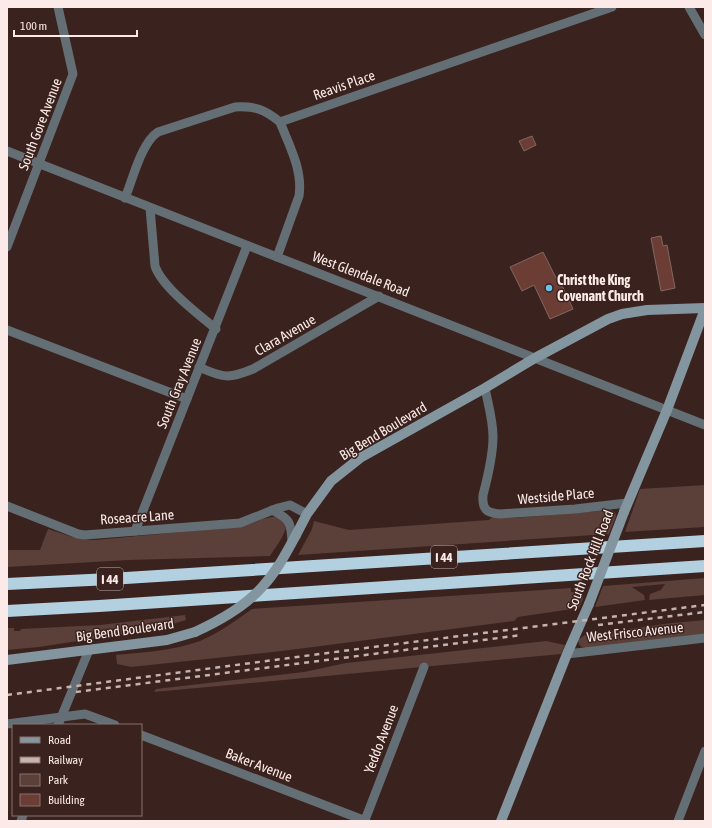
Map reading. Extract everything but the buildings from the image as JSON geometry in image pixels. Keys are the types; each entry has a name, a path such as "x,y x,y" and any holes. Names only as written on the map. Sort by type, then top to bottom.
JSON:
{"highway":[{"name":"I 44","path":"7,584 37,584 705,541"},
{"name":"I 44","path":"8,611 705,566"},
{"path":"7,578 37,584"}],"main road":[{"name":"Big Bend Boulevard","path":"7,660 167,640 195,632 218,622 244,604 263,587 281,563 307,514 332,480 360,458 485,388 535,358 608,319 622,314 647,310 705,308"},
{"name":"South Rock Hill Road","path":"501,821 589,604 626,508 667,410 705,308"}],"street":[{"name":"South Gore Avenue","path":"7,247 40,164 73,74 58,7"},
{"name":"Reavis Place","path":"280,122 612,7"},
{"path":"689,7 705,35"},
{"path":"125,198 144,146 152,135 235,107 246,106 261,110 270,114 280,122 298,170 301,186 299,196 277,257"},
{"name":"West Glendale Road","path":"7,151 705,424"},
{"path":"150,208 155,266 157,272 179,297 216,329"},
{"name":"South Gray Avenue","path":"136,531 199,368 216,329 247,246"},
{"name":"Clara Avenue","path":"199,368 218,375 237,376 254,369 379,296"},
{"path":"7,330 187,399"},
{"name":"Westside Place","path":"485,388 492,421 493,436 493,450 483,502 487,510 494,513 507,514 575,509 626,508"},
{"name":"Roseacre Lane","path":"7,506 78,534 86,535 240,523 272,510 290,505 307,514"},
{"path":"272,510 283,515 288,520 294,538"},
{"name":"West Frisco Avenue","path":"568,654 705,638"},
{"path":"60,721 89,650"},
{"name":"Yeddo Avenue","path":"365,821 424,667"},
{"path":"7,724 60,721 85,714 112,724"},
{"name":"Baker Avenue","path":"142,735 365,821"},
{"path":"678,821 705,751"}],"green space":[{"path":"705,485 705,527 625,532 640,489"},
{"path":"611,510 615,512 616,516 609,534 298,555 312,529 314,521 349,530 489,520 492,517 514,518"},
{"path":"278,516 285,523 285,531 270,556 129,560 7,567 7,550 40,550 48,529 77,538 95,540 234,527"},
{"path":"705,578 705,595 649,600 650,594 661,590 665,584 632,587 644,595 645,600 595,607 603,586"},
{"path":"571,588 571,592 583,591 583,599 579,608 518,617 514,621 282,651 131,667 117,664 116,655 169,649 200,641 220,631 252,609"},
{"path":"185,615 186,620 156,629 39,647 7,650 7,628 14,628 14,631 20,631 21,629 100,625"},
{"path":"705,620 705,634 586,648 580,646 578,640 585,635"},
{"path":"546,641 565,645 561,654 154,692 156,689 304,672 346,663"}],"railway":[{"path":"7,695 705,605"},
{"path":"598,625 705,612"},
{"path":"76,692 522,635"}],"place":[{"name":"Christ the King Covenant Church","path":"549,288"}]}
